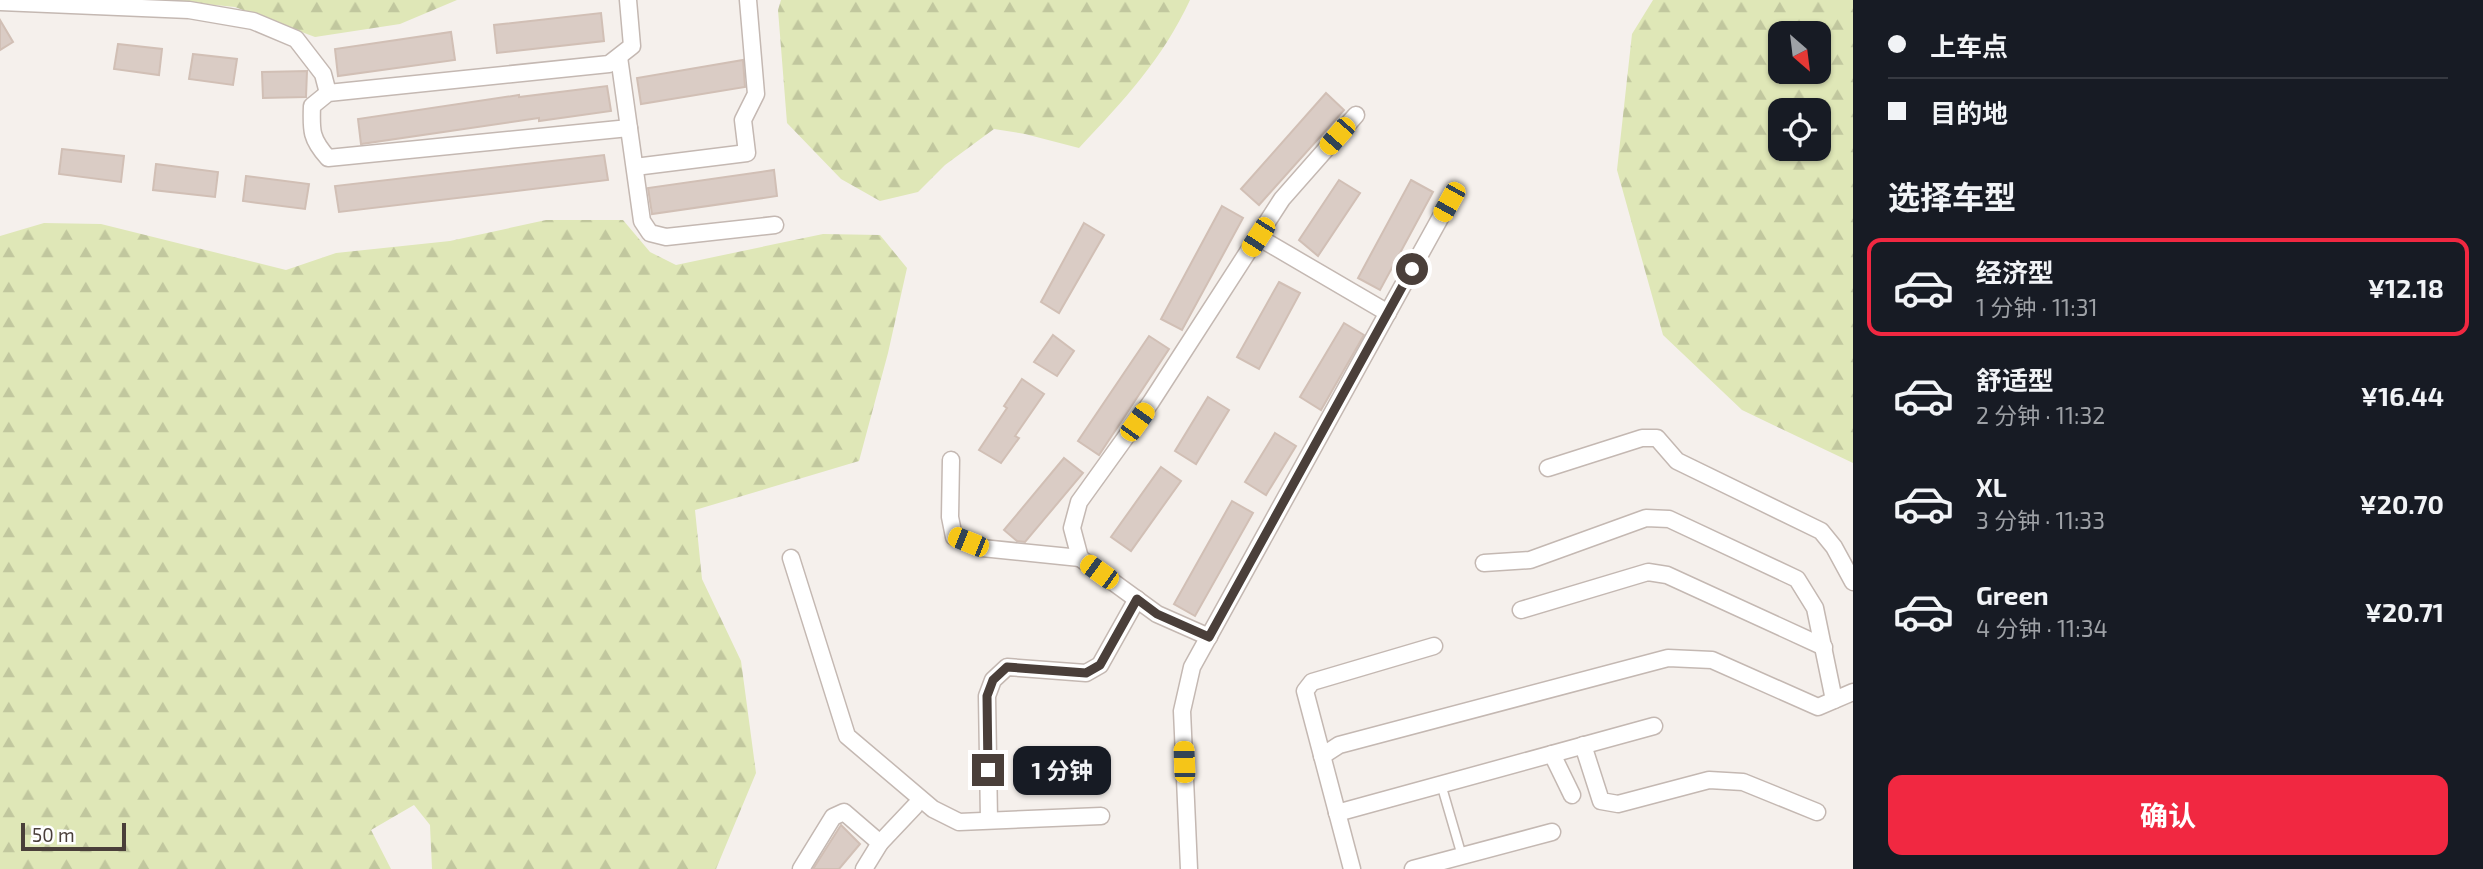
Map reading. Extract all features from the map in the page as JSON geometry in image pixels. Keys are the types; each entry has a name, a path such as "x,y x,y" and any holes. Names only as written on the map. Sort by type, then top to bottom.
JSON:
{"street":[{"path":"628,0 632,46 608,64 328,93 312,106 311,126 314,142 328,158 629,128"},
{"path":"635,167 747,153 743,120 756,94 748,0"},
{"path":"0,2 189,10 253,22 296,39 323,74 328,93"},
{"path":"619,57 642,221 650,233 666,237 775,225"},
{"path":"1080,558 1072,528 1079,502 1151,402 1282,199 1356,115"},
{"path":"1189,869 1182,711 1192,667 1449,202"},
{"path":"1258,237 1388,313"},
{"path":"1548,468 1642,438 1657,438 1676,461 1821,531 1835,547 1853,582"},
{"path":"951,460 950,517 954,537 982,548 1080,558 1157,614 1209,637"},
{"path":"1484,563 1530,560 1646,518 1669,519 1797,579 1815,608 1834,700"},
{"path":"791,558 847,736 933,809 958,822 1101,816"},
{"path":"1521,610 1648,572 1667,575 1824,647"},
{"path":"989,820 987,696 993,680 1007,667 1086,673 1100,665 1137,599"},
{"path":"1352,869 1305,691 1312,682 1434,646"},
{"path":"1322,756 1339,745 1668,658 1712,660 1818,707 1853,692"},
{"path":"1337,813 1654,726"},
{"path":"1583,745 1601,801 1618,804 1709,780 1732,781 1743,782 1817,812"},
{"path":"1552,754 1572,796"},
{"path":"867,868 880,843 915,806"},
{"path":"801,869 833,817 844,812 880,843"},
{"path":"1413,869 1552,832"}],"lane":[{"path":"1441,784 1462,856"}],"green space":[{"path":"166,0 457,0 400,24 315,37 235,7"},
{"path":"781,0 1190,0 1154,61 1127,96 1079,148 994,129 945,165 918,192 880,201 841,179 787,123 778,10"},
{"path":"1653,0 1853,0 1853,463 1742,410 1663,335 1617,170 1632,34"},
{"path":"546,220 623,220 650,252 676,265 823,234 880,235 907,268 859,461 695,510 702,579 741,661 756,773 716,869 432,869 430,825 414,805 371,830 391,869 0,869 0,236 44,223 101,224 286,270 336,253 450,241"}],"building":[{"path":"601,13 604,41 497,53 494,25"},
{"path":"0,20 13,42 0,50"},
{"path":"451,32 455,60 338,76 335,49"},
{"path":"118,44 162,49 159,75 114,69"},
{"path":"193,54 237,59 233,85 189,79"},
{"path":"743,60 745,87 641,104 637,78"},
{"path":"307,71 306,97 263,98 262,72"},
{"path":"607,86 611,111 539,121 539,118 361,144 358,119 519,95"},
{"path":"1326,93 1344,110 1259,205 1241,189"},
{"path":"62,149 124,156 121,182 59,174"},
{"path":"604,155 608,180 339,212 335,186"},
{"path":"156,164 218,172 215,197 153,190"},
{"path":"774,170 777,196 652,214 648,188"},
{"path":"246,176 309,184 305,209 243,201"},
{"path":"1339,180 1360,193 1318,256 1299,240"},
{"path":"1411,180 1433,192 1380,290 1358,278"},
{"path":"1222,206 1243,218 1182,330 1161,319"},
{"path":"1084,223 1104,235 1059,313 1041,302"},
{"path":"1279,282 1300,293 1259,369 1237,357"},
{"path":"1344,323 1364,335 1321,410 1300,397"},
{"path":"1053,335 1074,351 1057,376 1034,362"},
{"path":"1149,336 1169,349 1099,455 1078,441"},
{"path":"1022,379 1044,394 1015,436 1019,438 1001,463 979,450 1007,408 1004,406"},
{"path":"1208,397 1229,410 1196,464 1175,451"},
{"path":"1275,433 1296,446 1266,495 1245,482"},
{"path":"1064,458 1083,473 1025,542 1017,541 1004,530"},
{"path":"1161,467 1181,481 1131,551 1111,537"},
{"path":"1232,501 1253,513 1195,616 1174,604"},
{"path":"841,825 860,844 839,869 813,869"}],"route":[{"path":"988,770 987,696 993,680 1007,667 1086,673 1100,665 1137,599 1157,614 1209,637 1412,269"}]}
